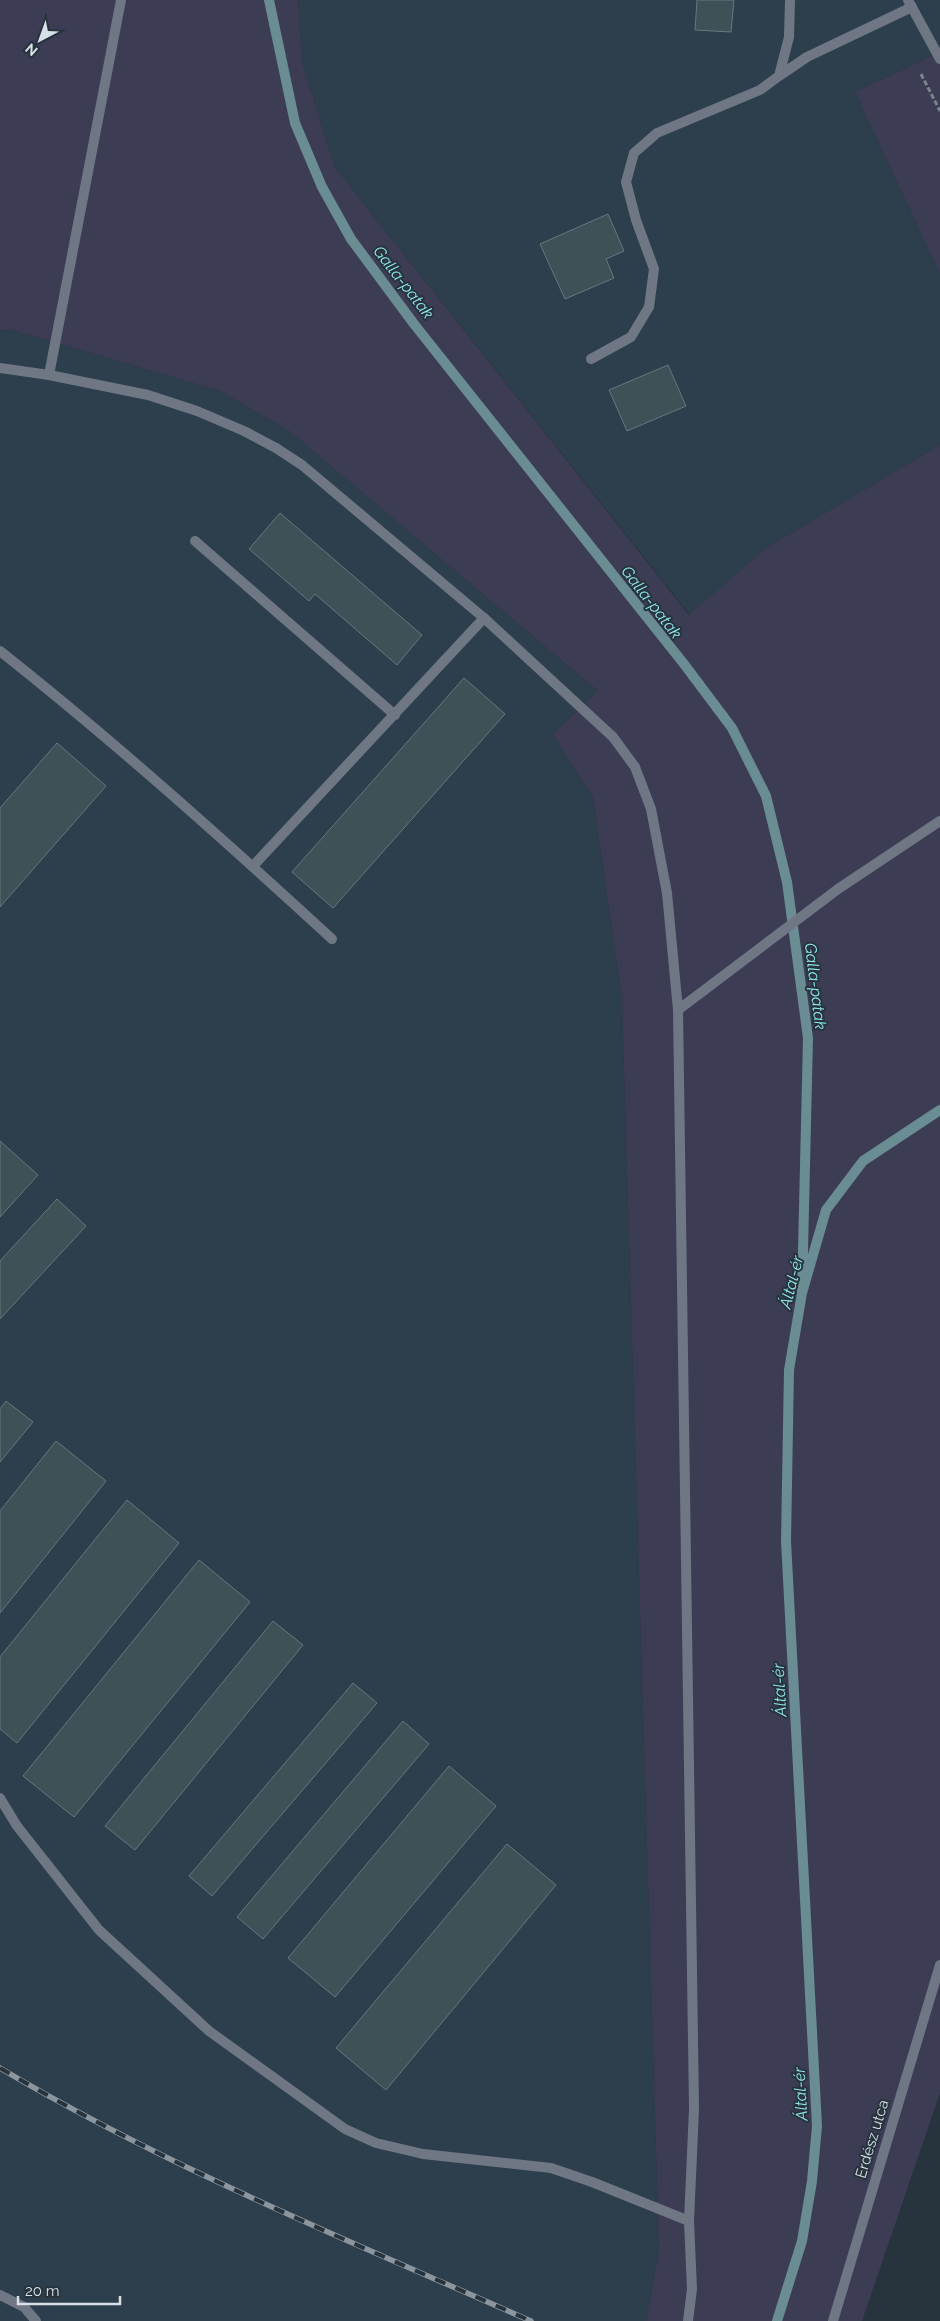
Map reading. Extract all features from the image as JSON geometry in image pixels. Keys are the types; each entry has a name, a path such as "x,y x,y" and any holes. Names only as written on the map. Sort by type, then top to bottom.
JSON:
{"street":[{"path":"49,375 121,0"},
{"path":"779,76 789,37 790,0"},
{"path":"591,359 631,337 650,307 654,269 636,220 626,182 634,153 657,133 760,90 807,56 910,3 940,59"},
{"path":"0,368 49,375 148,395 198,411 244,431 276,448 302,465 484,618 613,736 635,767 651,809 667,893 678,1010 694,2109 689,2221 692,2289 688,2321"},
{"path":"195,541 395,715"},
{"path":"253,866 484,618"},
{"path":"0,651 80,714 253,866 332,939"},
{"path":"678,1010 838,889 940,821"},
{"path":"0,1798 17,1826 99,1930 210,2032 345,2129 376,2143 423,2154 551,2168 592,2182 689,2221"},
{"name":"Erdész utca","path":"833,2321 940,1965"},
{"path":"0,2295 24,2307 36,2321"}],"shaded area":[{"path":"0,0 298,0 302,61 334,166 689,615 766,548 940,445 940,2093 862,2321 646,2321 659,2252 622,1000 593,798 553,734 598,691 288,430 220,391 16,331 0,329"},
{"path":"298,0 940,0 940,52 855,92 940,274 940,445 766,548 690,615 334,166 302,61"},
{"path":"940,52 940,274 855,92"},
{"path":"0,329 16,331 220,391 288,430 598,691 553,734 593,798 622,1000 659,2252 646,2321 0,2321"}],"building":[{"path":"697,0 734,0 731,32 695,30"},
{"path":"608,214 624,251 606,259 614,278 565,299 540,244"},
{"path":"668,365 686,406 627,431 609,390"},
{"path":"280,513 422,635 397,665 315,594 309,601 249,549"},
{"path":"464,678 505,714 333,908 292,872"},
{"path":"57,743 106,786 0,907 0,808"},
{"path":"0,1141 38,1175 0,1217"},
{"path":"57,1199 86,1226 0,1319 0,1261"},
{"path":"6,1401 33,1422 0,1462 0,1409"},
{"path":"56,1441 106,1481 0,1613 0,1511"},
{"path":"127,1500 179,1543 17,1743 0,1729 0,1657"},
{"path":"199,1560 250,1602 74,1817 23,1776"},
{"path":"273,1621 303,1645 135,1850 105,1826"},
{"path":"353,1683 377,1703 212,1896 189,1876"},
{"path":"403,1721 429,1744 263,1939 237,1917"},
{"path":"449,1766 496,1806 335,1997 288,1958"},
{"path":"507,1844 556,1885 386,2090 336,2048"}],"waterway":[{"name":"Galla-patak","path":"269,0 295,123 322,187 351,239 414,324 684,664 732,728 766,796 787,882 808,1038 802,1293"},
{"name":"Által-ér","path":"777,2321 802,2241 812,2181 817,2126 786,1541 789,1370 802,1293 826,1210 863,1161 940,1110"}],"railway":[{"path":"0,2068 129,2139 195,2171 329,2233 531,2321"}]}
